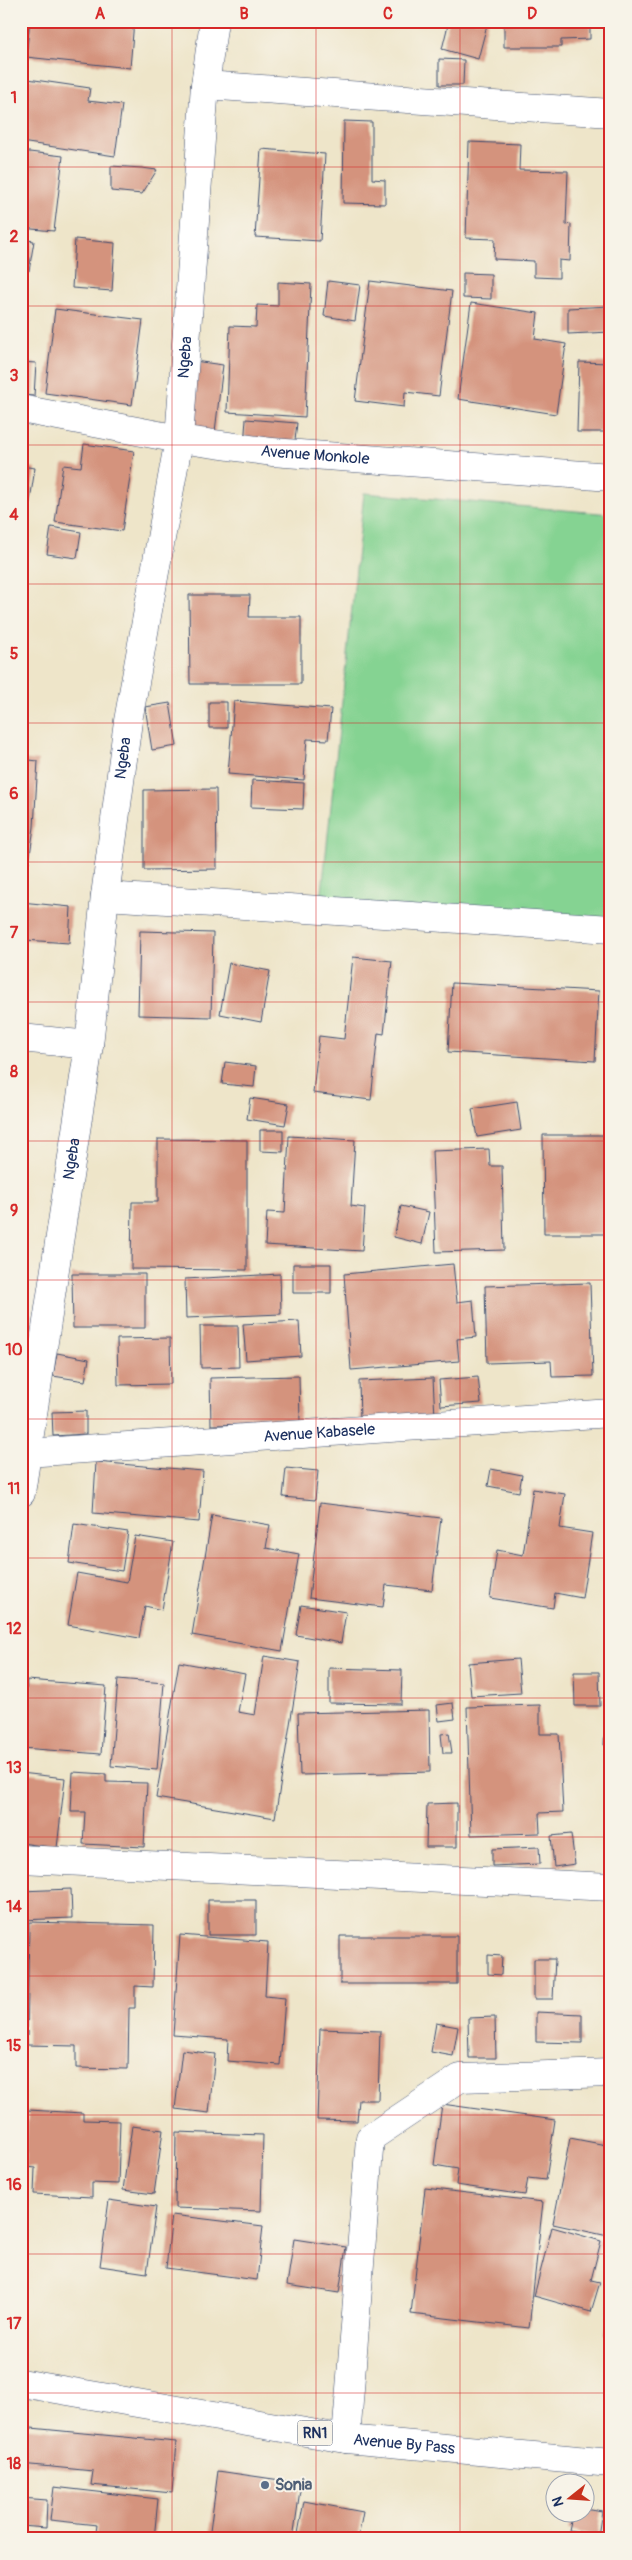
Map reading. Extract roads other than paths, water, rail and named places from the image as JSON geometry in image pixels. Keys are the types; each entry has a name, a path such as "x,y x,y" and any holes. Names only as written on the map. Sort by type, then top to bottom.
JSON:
{"main road":[{"name":"Ngeba","path":"21,1492 89,1046 105,896 128,721 179,439 205,85 214,21"},
{"path":"205,85 611,113"},
{"name":"Avenue Monkole","path":"21,409 179,439 272,452 611,477"},
{"path":"105,896 611,929"},
{"path":"21,1038 89,1046"},
{"name":"Avenue Kabasele","path":"26,1453 611,1413"},
{"path":"21,1859 611,1887"},
{"path":"346,2439 370,2138 460,2078 611,2073"},
{"name":"Avenue By Pass","path":"21,2383 346,2439 611,2463"}],"place":[{"name":"Sonia","path":"265,2485"}]}
